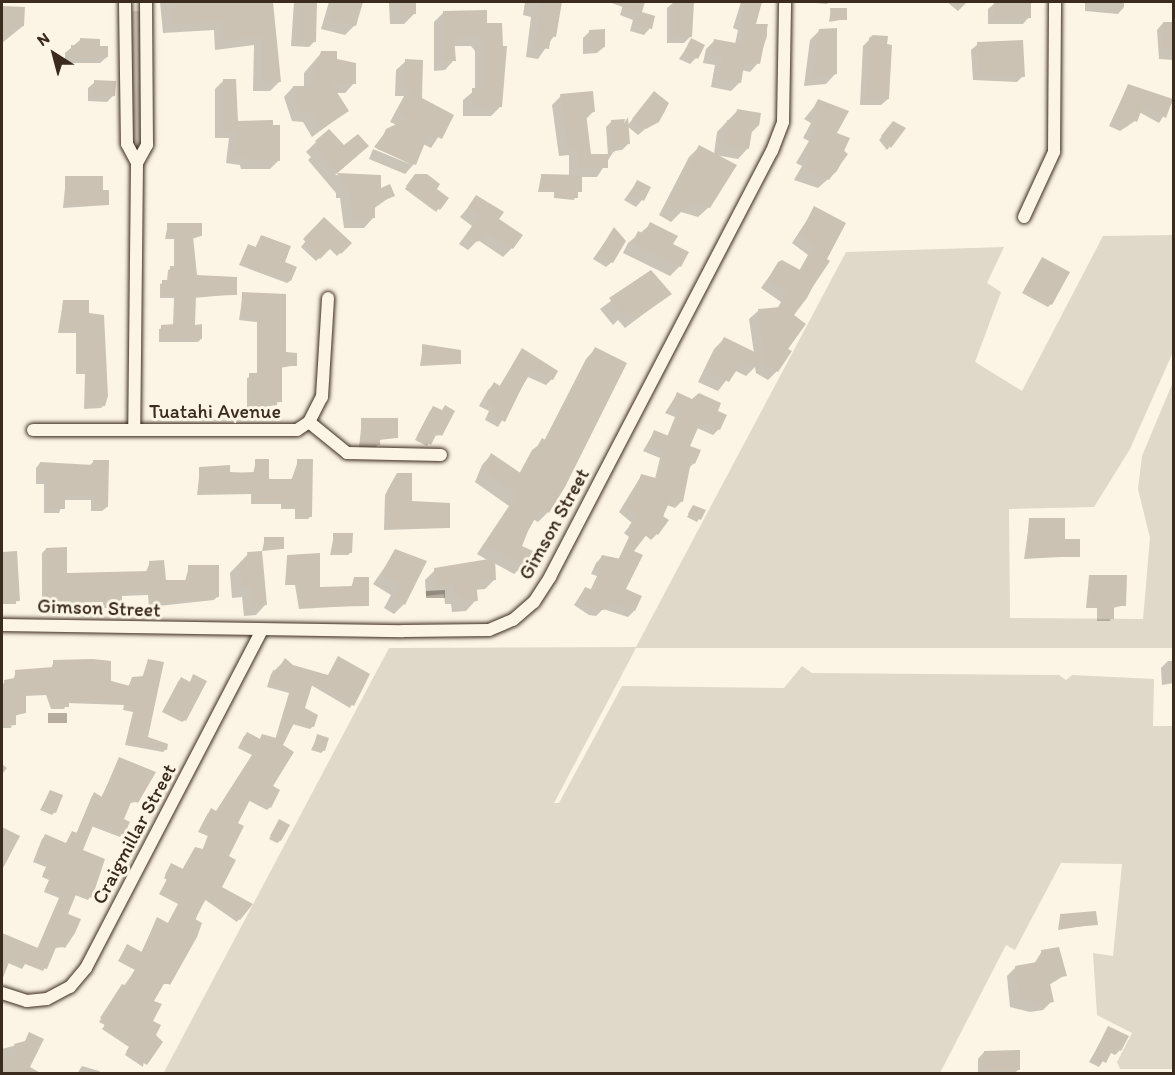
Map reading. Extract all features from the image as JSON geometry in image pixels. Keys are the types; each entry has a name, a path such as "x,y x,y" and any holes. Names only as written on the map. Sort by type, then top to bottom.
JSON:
{"street":[{"name":"Tuatahi Avenue","path":"125,2 127,144 137,163 134,430"},
{"name":"Tuatahi Avenue","path":"137,163 147,145 146,2"},
{"name":"Gimson Street","path":"2,625 261,632 489,630 513,620 534,602 772,151 783,122 785,2"},
{"path":"1024,217 1054,152 1055,2"},
{"name":"Tuatahi Avenue","path":"33,430 297,430 309,422 322,397 328,298"},
{"path":"309,422 346,453 441,454"},
{"name":"Craigmillar Street","path":"2,993 27,1001 48,999 70,987 86,968 261,632"}],"shaded area":[{"path":"132,11 143,11 142,147 138,152 132,147"},
{"path":"1173,235 1173,352 1130,449 1094,507 1009,509 1010,618 1143,619 1150,538 1138,489 1142,456 1173,382 1173,648 636,648 554,803 559,803 622,686 784,688 802,666 812,673 1059,675 1066,680 1072,675 1154,679 1153,726 1173,726 1173,1069 1120,1069 1117,1062 1132,1033 1097,1015 1093,953 1113,956 1122,864 1061,863 1015,950 1006,945 940,1073 163,1074 389,648 636,647 846,252 1004,247 987,283 1001,292 975,362 1022,391 1103,236"},
{"path":"445,590 445,598 426,598 426,591"},
{"path":"48,713 67,713 67,723 48,723"}],"building":[{"path":"209,2 273,2 281,82 262,82 263,36 223,41 222,21 171,24 172,6"},
{"path":"297,2 317,2 316,42 297,41"},
{"path":"335,2 363,2 356,26 330,19"},
{"path":"399,2 416,2 416,14 400,15"},
{"path":"541,2 562,2 556,37 551,36 549,49 535,47"},
{"path":"609,2 645,2 642,12 655,16 652,29 636,25 639,13"},
{"path":"673,2 694,2 692,37 673,37"},
{"path":"746,2 762,2 756,24 768,24 760,64 749,62 744,66 741,83 719,79 723,57 711,54 714,39 741,44 746,21 741,20"},
{"path":"994,2 1031,2 1031,18 994,19"},
{"path":"2,6 25,7 24,26 12,26 12,35 2,35"},
{"path":"830,8 847,8 847,20 831,20"},
{"path":"487,10 487,23 502,23 503,46 507,46 502,107 472,106 472,88 484,88 484,40 481,37 454,37 456,61 443,61 443,11"},
{"path":"1163,22 1173,22 1173,48 1162,48"},
{"path":"837,28 837,74 813,77 819,29"},
{"path":"605,29 605,47 589,48 589,30"},
{"path":"873,35 888,36 887,44 892,45 889,99 866,99 869,38"},
{"path":"80,38 100,39 100,46 108,46 108,57 71,57 71,45 80,46"},
{"path":"691,38 705,45 698,59 684,52"},
{"path":"1023,40 1025,77 979,74 977,42"},
{"path":"321,51 337,51 337,59 356,63 356,84 331,83 349,111 322,129 312,113 299,109 293,86 313,86 313,62 318,63"},
{"path":"405,59 423,60 422,98 454,115 442,139 429,133 416,165 377,149 386,129 409,118 399,112 412,87 404,87"},
{"path":"223,79 236,79 238,121 273,120 273,125 280,125 280,161 249,161 249,156 234,155 237,130 223,130"},
{"path":"94,80 116,81 115,96 94,96"},
{"path":"1128,84 1173,99 1166,118 1143,106 1137,122 1130,119 1127,127 1113,121"},
{"path":"593,91 595,112 586,113 591,154 608,154 608,168 578,168 578,147 568,148 560,94"},
{"path":"654,91 669,103 659,122 646,129 632,119"},
{"path":"818,99 849,111 837,133 850,138 844,151 848,154 829,180 803,170 810,156 805,153 818,131 812,128 820,113 813,109"},
{"path":"737,109 761,113 759,126 753,125 749,149 723,145 727,120 735,121"},
{"path":"628,117 630,144 618,145 614,153 611,120 625,119 624,123"},
{"path":"893,121 906,128 891,148 881,136"},
{"path":"329,129 344,145 358,134 369,146 337,173 381,175 381,188 390,184 395,196 375,204 375,218 353,219 349,189 345,189 345,183 317,149 320,147 315,141"},
{"path":"699,145 737,165 710,208 691,202 682,212 668,205"},
{"path":"415,174 427,174 440,184 437,189 449,198 440,210 406,186"},
{"path":"541,174 582,175 582,192 578,192 578,198 566,198 556,196 556,190 541,190"},
{"path":"65,176 103,176 103,190 109,190 109,205 65,205"},
{"path":"637,180 651,187 644,201 630,194"},
{"path":"476,195 504,212 499,219 523,235 513,249 486,231 478,242 467,234 480,216 468,207"},
{"path":"814,206 846,223 827,259 830,261 794,315 806,324 788,349 792,351 778,372 765,364 758,309 780,307 789,293 768,279 778,262 782,260 802,271 816,246 800,234"},
{"path":"324,217 352,243 341,254 333,246 320,259 303,239"},
{"path":"650,222 678,236 673,244 689,252 681,267 632,243 638,231 644,234"},
{"path":"167,223 202,223 202,236 193,236 197,275 237,277 237,295 196,296 195,325 202,324 202,339 161,340 161,325 175,324 176,296 162,296 162,280 170,280 170,266 176,266 176,236 167,237"},
{"path":"614,227 626,241 613,263 598,253"},
{"path":"261,235 291,246 285,262 297,267 291,281 241,262 248,244 256,247"},
{"path":"1042,257 1070,272 1052,305 1024,290"},
{"path":"651,270 672,294 636,319 629,311 623,316 609,298"},
{"path":"242,292 286,294 286,352 297,353 297,366 282,366 282,402 264,403 264,408 249,408 249,373 259,373 259,320 241,317"},
{"path":"63,300 89,300 89,313 104,315 108,396 105,406 87,406 87,372 78,372 78,330 60,331"},
{"path":"724,337 763,356 758,367 743,360 729,382 707,371"},
{"path":"422,344 461,350 461,364 422,364"},
{"path":"595,347 627,363 565,487 549,513 541,508 528,531 522,546 533,551 525,566 485,544 517,495 483,469 491,453 522,474 542,438 547,441"},
{"path":"522,348 558,371 553,380 533,371 528,375 505,422 490,414 494,405 484,400 494,382 500,386"},
{"path":"677,392 692,399 699,393 721,403 718,411 727,415 720,430 701,421 690,446 701,450 695,464 691,462 683,502 671,499 663,516 669,520 658,535 651,529 634,551 643,555 626,589 642,596 635,611 608,603 604,610 596,610 579,599 585,587 593,590 602,570 596,567 602,555 621,559 634,531 629,526 637,516 624,506 637,489 641,474 656,478 660,474 666,452 648,445 654,430 669,436 680,411 671,407"},
{"path":"445,405 455,411 442,436 437,433 431,445 417,436 433,406 442,410"},
{"path":"361,418 398,418 398,438 380,438 380,445 361,445"},
{"path":"255,459 269,459 269,479 291,479 297,476 297,459 313,459 312,517 297,516 297,507 284,507 284,502 253,502 253,492 199,493 199,467 230,465 230,473 255,472"},
{"path":"93,460 109,460 108,507 94,508 95,496 65,496 65,509 48,509 48,480 39,480 40,462 93,465"},
{"path":"397,473 412,473 412,501 450,503 450,528 387,528 387,491"},
{"path":"693,505 706,510 701,520 688,514"},
{"path":"1029,518 1065,518 1065,539 1080,539 1080,557 1026,557"},
{"path":"333,533 353,533 352,553 333,553"},
{"path":"264,537 284,537 284,549 264,549"},
{"path":"67,547 67,573 150,571 149,561 164,560 166,580 188,580 188,565 219,565 219,597 152,604 151,592 145,591 122,593 122,605 106,605 106,599 45,601 46,548"},
{"path":"395,549 427,561 405,605 393,598 400,584 381,574"},
{"path":"17,551 20,601 2,602 2,552"},
{"path":"262,551 267,605 254,606 252,588 242,589 240,562 248,561 247,552"},
{"path":"320,553 320,587 353,586 354,577 369,577 369,606 301,607 298,583 287,583 287,555"},
{"path":"495,558 496,580 476,581 478,601 462,602 461,594 454,595 454,585 436,586 434,568"},
{"path":"1089,575 1127,575 1126,606 1114,606 1114,619 1099,619 1100,606 1089,606"},
{"path":"338,656 370,674 354,706 313,682 305,708 318,715 314,727 295,721 283,745 294,752 273,786 280,790 271,808 251,798 238,823 244,826 229,856 236,860 222,887 253,904 240,920 207,897 195,919 202,923 197,937 170,985 165,982 154,1001 162,1004 153,1021 161,1025 156,1035 163,1042 147,1065 126,1052 131,1044 104,1026 106,1021 100,1018 122,984 127,986 136,967 120,958 127,944 142,952 157,917 168,923 180,901 161,891 168,877 165,875 171,863 183,869 195,847 203,849 209,833 200,829 211,808 216,811 254,752 240,745 247,732 260,739 262,734 276,738 291,690 269,685 273,670 277,671 285,658 293,665 328,675"},
{"path":"148,659 164,662 148,737 168,744 167,750 127,743 135,709 125,707 126,703 69,701 69,707 53,707 48,693 26,694 26,713 16,714 16,725 4,726 4,680 15,678 15,670 53,667 53,660 111,661 111,681 130,686 132,677 144,676"},
{"path":"193,674 207,681 186,721 164,709 181,677 190,682"},
{"path":"317,734 329,738 325,751 313,748"},
{"path":"119,757 156,772 138,803 132,800 124,819 130,822 124,835 94,823 83,850 105,859 92,898 77,892 68,914 81,919 75,933 65,948 57,945 47,969 10,960 2,980 2,933 38,948 61,895 45,889 51,877 43,874 48,864 35,859 45,834 66,843 72,831 77,833 94,792 102,797"},
{"path":"50,790 63,795 56,813 42,807"},
{"path":"279,819 290,825 281,841 270,836"},
{"path":"2,827 20,836 2,870"},
{"path":"1096,911 1098,925 1061,928 1060,914"},
{"path":"1059,947 1067,976 1049,979 1054,1002 1040,1004 1019,998 1015,966 1043,961 1041,950"},
{"path":"1108,1026 1129,1036 1121,1051 1114,1047 1106,1063 1093,1056"},
{"path":"29,1032 44,1039 30,1067 42,1074 2,1074 6,1053 18,1060 14,1044 25,1041"},
{"path":"1020,1050 1020,1070 983,1070 984,1051"}]}
